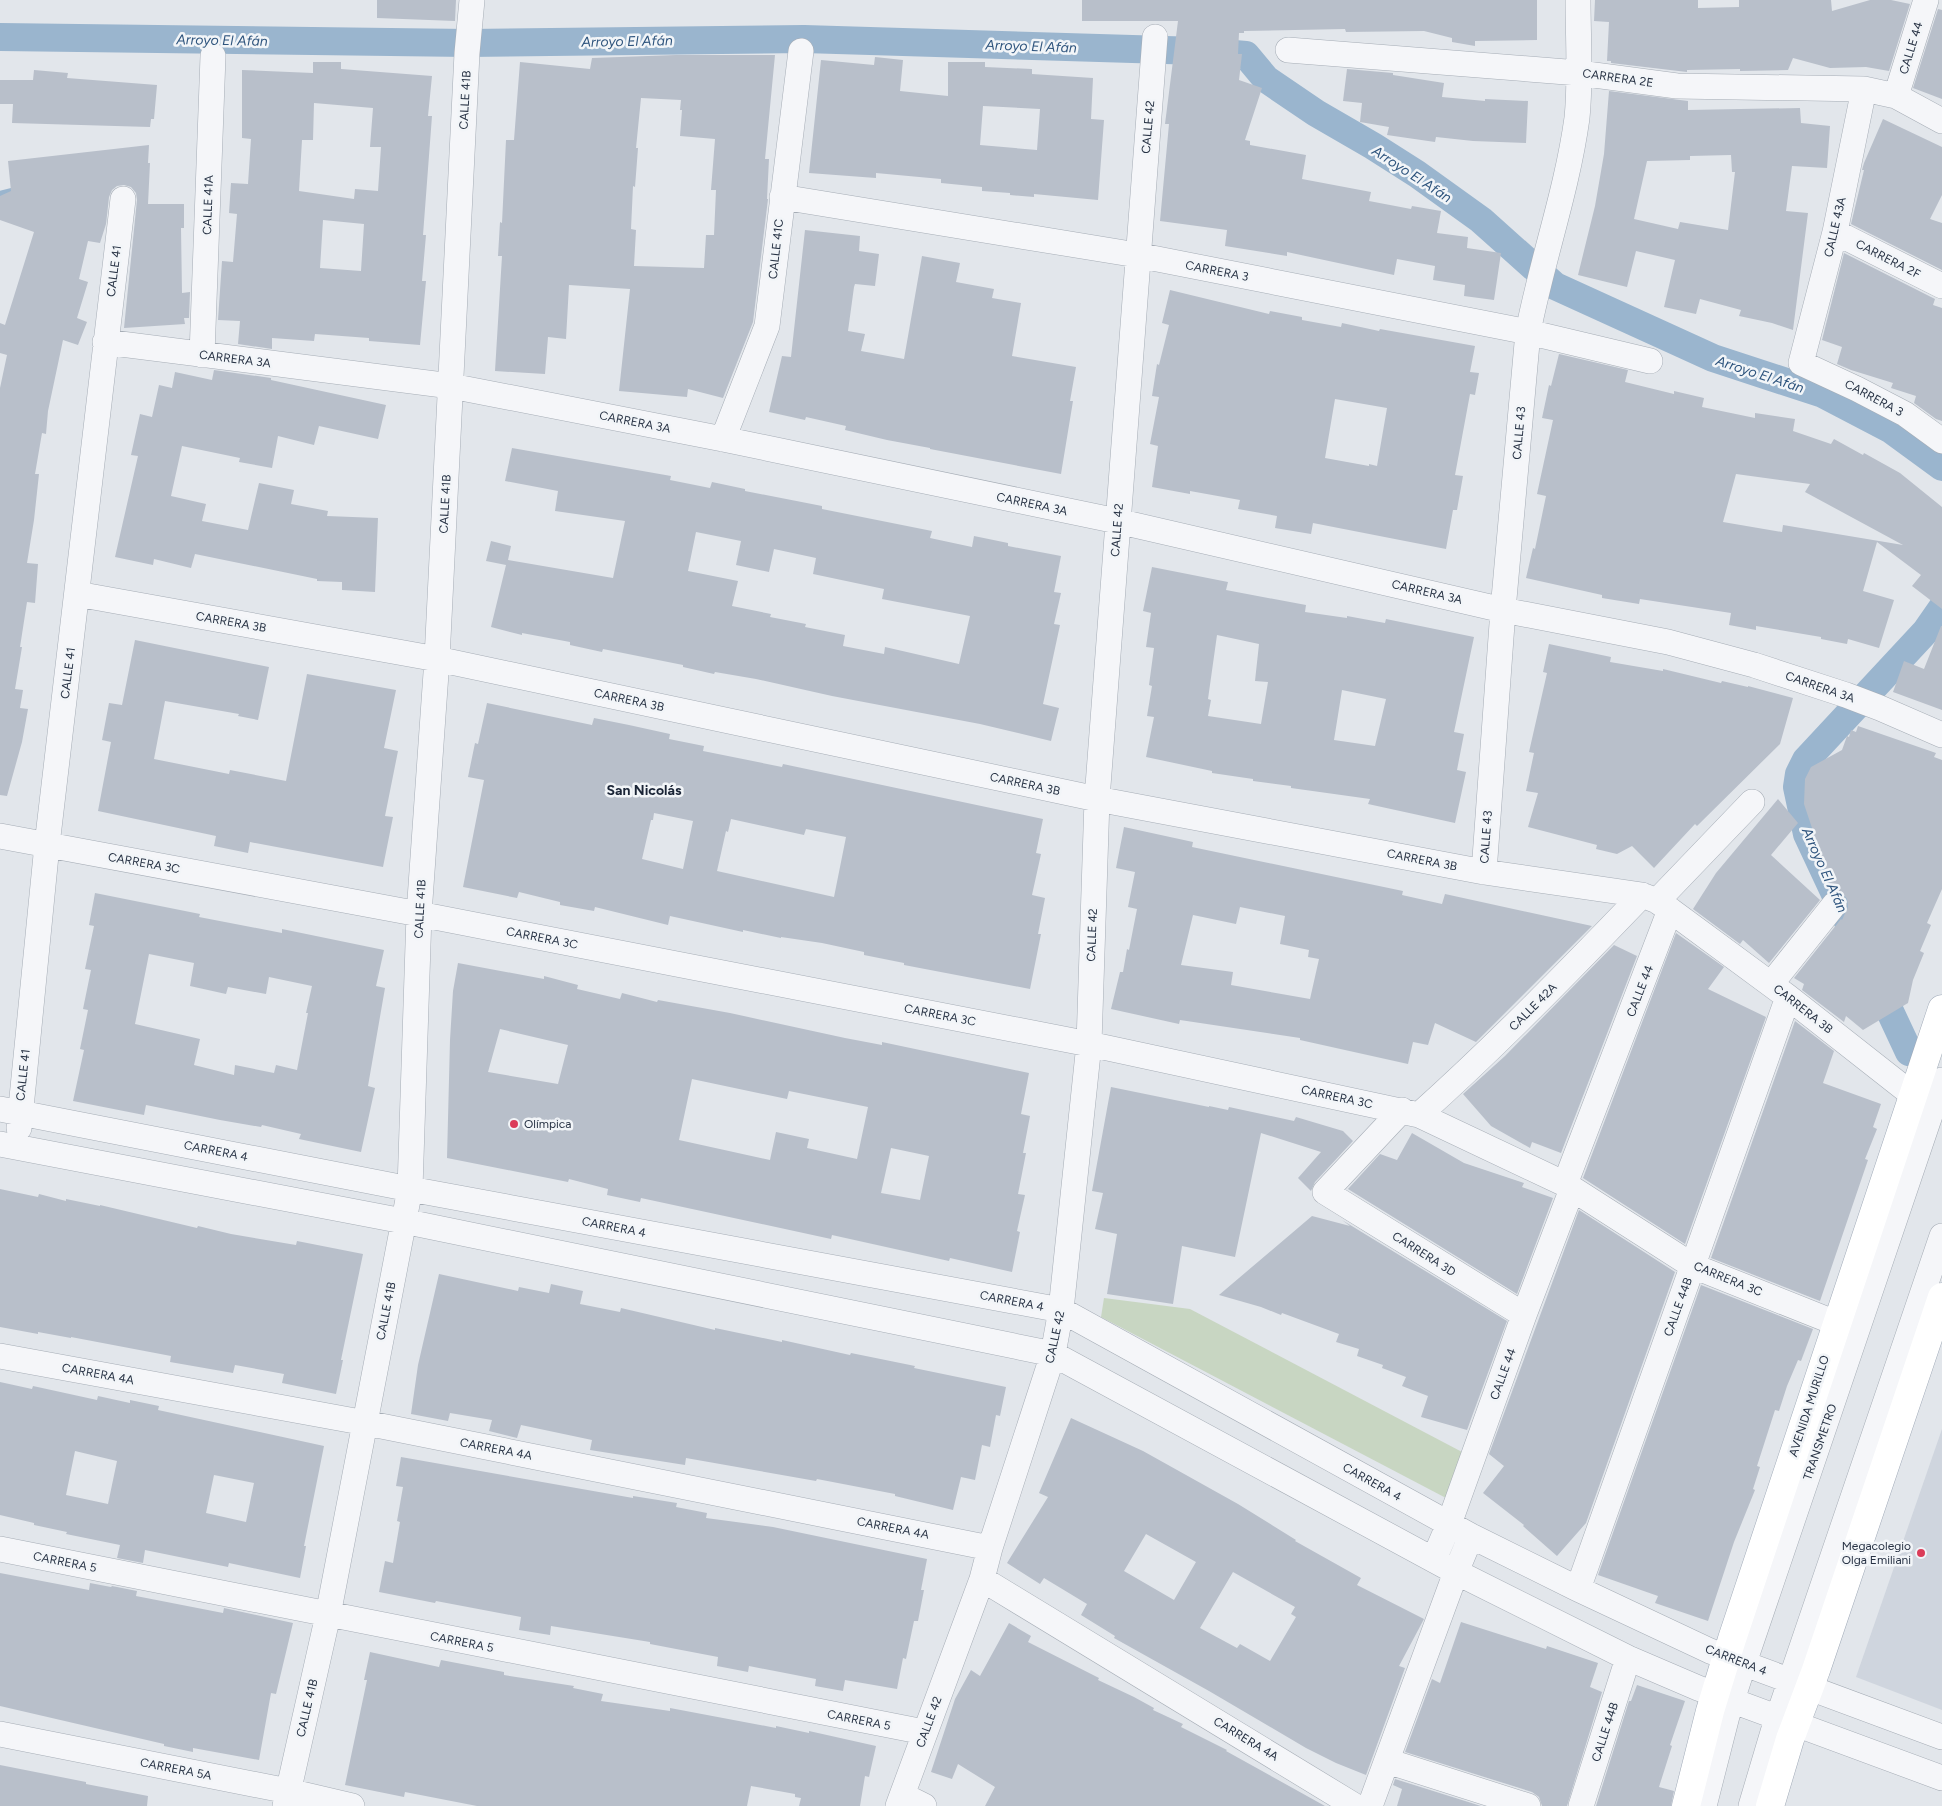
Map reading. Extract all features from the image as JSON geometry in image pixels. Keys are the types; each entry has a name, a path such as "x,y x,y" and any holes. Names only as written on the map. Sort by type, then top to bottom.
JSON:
{"main road":[{"name":"AVENIDA MURILLO","path":"1686,1806 1724,1698 1836,1322 1942,1009"},
{"path":"1770,1806 1787,1721 1942,1297"}],"street":[{"name":"CALLE 41B","path":"287,1799 328,1615 410,1189 419,914 437,659 467,53 472,0"},
{"name":"CALLE 43","path":"1484,872 1503,610 1528,332 1534,300 1567,175 1577,116 1578,0"},
{"name":"CALLE 44","path":"1896,96 1926,0"},
{"name":"CALLE 42","path":"908,1802 924,1732 982,1579 990,1548 1054,1354 1061,1310 1089,1044 1097,799 1155,37"},
{"name":"CARRERA 2E","path":"1288,50 1578,73 1677,86 1864,89 1896,96 1942,121"},
{"name":"CALLE 41C","path":"723,439 767,326 801,51"},
{"name":"CALLE 41A","path":"202,355 213,56"},
{"name":"CALLE 43A","path":"1801,363 1835,232 1864,89"},
{"name":"CARRERA 3","path":"782,197 1138,255 1528,332 1650,361"},
{"name":"CALLE 41","path":"9,1145 10,1111 47,845 123,199"},
{"name":"CARRERA 2F","path":"1835,232 1942,286"},
{"name":"CARRERA 3A","path":"105,342 451,386 723,439 1118,522 1503,610 1668,642 1754,665 1846,695 1942,735"},
{"name":"CARRERA 3","path":"1801,363 1905,414 1942,441"},
{"name":"CARRERA 3B","path":"78,594 437,659 1097,799 1484,872 1657,902 1779,991 1914,1096"},
{"name":"CALLE 44","path":"1434,1559 1449,1524 1568,1186 1657,902 1752,802"},
{"name":"CARRERA 3C","path":"0,836 419,914 1089,1044 1411,1113 1568,1186 1693,1266 1836,1322"},
{"name":"CALLE 42A","path":"1325,1192 1411,1113 1478,1062 1540,1001 1657,902"},
{"name":"CALLE 44B","path":"1578,1589 1693,1266 1779,991 1834,905"},
{"name":"TRANSMETRO","path":"1735,1660 1942,1080"},
{"name":"CARRERA 4","path":"10,1111 410,1189 1061,1310 1471,1536 1578,1589 1710,1651 1942,1738"},
{"path":"9,1145 403,1221 1054,1354 1456,1572 1628,1658 1724,1698 1942,1778"},
{"name":"CARRERA 3D","path":"1325,1192 1524,1315"},
{"path":"1801,1684 1942,1236"},
{"name":"CARRERA 4A","path":"0,1356 366,1423 990,1548"},
{"path":"1370,1806 1471,1536"},
{"name":"CARRERA 5","path":"0,1549 924,1732"},
{"name":"CARRERA 4A","path":"982,1579 1355,1806"},
{"name":"CALLE 44B","path":"1582,1806 1628,1658"},
{"path":"1704,1806 1724,1698"},
{"path":"1751,1806 1787,1721"},
{"name":"CARRERA 5A","path":"0,1734 287,1799 352,1806"},
{"path":"1387,1761 1528,1806"}],"shaded area":[{"name":"Megacolegio Olga Emiliani","path":"1942,1429 1942,1710 1856,1677"}],"green space":[{"path":"1104,1298 1190,1309 1464,1453 1446,1498 1101,1317"}],"building":[{"path":"377,0 456,0 455,21 377,18"},
{"path":"1082,0 1537,0 1537,40 1475,41 1475,46 1452,42 1452,38 1424,31 1346,32 1345,29 1244,31 1244,33 1239,33 1238,54 1242,54 1239,80 1262,88 1245,140 1250,141 1250,145 1306,155 1302,179 1371,192 1369,201 1411,209 1412,206 1441,211 1437,233 1468,237 1467,248 1501,253 1494,300 1464,296 1465,285 1433,280 1435,266 1397,259 1394,275 1287,252 1287,256 1225,246 1227,230 1160,221 1169,124 1165,124 1178,21 1082,21"},
{"path":"1595,0 1698,0 1698,8 1739,7 1739,0 1831,0 1832,11 1870,0 1891,0 1910,4 1889,71 1866,67 1830,68 1793,58 1788,70 1687,70 1687,72 1607,61 1609,22 1594,21"},
{"path":"1938,9 1942,10 1942,99 1913,88"},
{"path":"676,55 775,55 765,159 769,159 768,199 753,322 723,398 688,389 687,397 619,391 630,289 569,285 566,339 548,337 545,374 495,371 502,256 498,256 500,222 502,223 506,140 514,140 520,62 590,69 592,58","holes":["641,98 681,100 680,136 715,139 711,190 716,190 714,235 706,235 704,268 634,266 636,230 631,229"]},
{"path":"875,57 903,60 900,91 948,96 948,62 985,62 985,67 1032,69 1032,74 1093,78 1091,119 1104,120 1098,200 1034,194 1034,197 1010,195 1010,193 982,191 982,187 941,183 941,179 876,173 876,178 809,173 821,60 874,65","holes":["983,106 1040,109 1037,150 980,145"]},
{"path":"313,62 341,62 341,69 432,76 428,116 432,116 423,235 426,235 422,281 426,281 420,345 369,341 369,338 315,334 314,341 272,338 272,349 238,344 240,321 218,320 222,261 233,262 237,214 229,213 231,183 248,184 251,139 242,138 242,70 313,73","holes":["314,103 373,108 370,147 381,147 378,191 355,189 354,199 299,191 302,140 313,140","323,220 364,224 361,271 320,268"]},
{"path":"1347,69 1393,73 1393,75 1444,83 1442,97 1485,101 1485,99 1528,101 1526,143 1473,141 1436,137 1435,142 1387,135 1389,127 1360,122 1362,103 1343,101"},
{"path":"34,70 68,73 67,78 157,85 154,119 151,119 150,127 12,123 13,104 0,104 0,80 33,80"},
{"path":"1609,91 1688,101 1688,110 1800,108 1801,123 1830,126 1827,168 1792,166 1786,211 1808,213 1793,330 1772,323 1739,316 1741,310 1700,299 1696,314 1664,307 1675,260 1636,251 1627,287 1578,275 1595,206 1604,154","holes":["1731,155 1732,172 1735,172 1728,230 1680,222 1678,229 1634,219 1647,161 1690,160 1690,156"]},
{"path":"1883,119 1942,147 1942,195 1930,219 1942,223 1942,270 1851,224 1864,163"},
{"path":"149,145 148,204 184,204 184,228 181,228 182,293 190,292 189,318 184,318 185,324 124,328 137,200 136,193 131,187 117,186 112,190 109,197 106,224 100,243 88,241 79,279 88,282 77,318 87,322 78,345 63,340 48,411 46,434 42,433 35,474 39,474 27,563 38,564 35,603 27,602 15,689 23,690 20,708 28,709 22,742 7,796 0,795 0,388 7,355 0,353 0,323 5,325 34,232 0,220 0,196 11,191 8,161"},
{"path":"805,230 860,236 859,251 879,254 875,286 855,284 854,287 848,331 865,334 861,351 904,359 922,256 960,263 956,282 994,289 992,298 1021,303 1012,356 1076,367 1070,401 1073,401 1061,474 887,440 845,430 846,426 806,417 805,420 769,412 782,356 791,357"},
{"path":"1844,253 1935,299 1933,305 1942,308 1942,421 1936,419 1914,403 1916,396 1891,388 1893,383 1837,364 1842,347 1822,340"},
{"path":"1170,290 1269,314 1270,311 1302,317 1302,320 1341,327 1342,323 1379,331 1380,329 1475,346 1470,372 1479,373 1475,395 1470,394 1455,475 1463,476 1457,510 1453,510 1446,549 1313,523 1311,534 1275,528 1277,516 1238,509 1240,500 1190,491 1190,494 1152,487 1158,446 1150,444 1159,397 1152,396 1157,364 1159,365 1169,325 1162,323","holes":["1335,399 1387,408 1377,466 1325,458"]},
{"path":"1559,354 1628,370 1625,382 1674,394 1674,391 1704,398 1702,407 1755,418 1755,413 1795,419 1793,431 1831,444 1834,439 1900,473 1942,507 1942,609 1912,586 1921,575 1877,542 1863,591 1894,600 1879,648 1848,639 1847,644 1821,639 1821,637 1756,626 1756,630 1729,625 1731,613 1640,599 1639,604 1602,598 1602,595 1526,578 1533,548 1535,549 1546,496 1537,494 1553,420 1542,418 1549,385 1551,386","holes":["1736,474 1810,484 1805,492 1903,545 1783,525 1782,532 1723,522"]},
{"path":"214,370 271,378 271,380 386,405 378,439 319,426 314,445 278,436 272,468 239,462 240,458 182,446 171,496 206,504 202,521 248,530 259,483 294,490 291,504 328,511 327,516 378,518 375,592 342,590 342,582 317,581 317,579 195,554 191,568 154,559 153,565 115,557 138,456 131,455 140,414 152,417 159,385 172,388 175,372 212,380"},
{"path":"512,448 671,476 670,480 710,488 712,482 745,489 745,491 822,506 822,509 932,531 930,538 972,547 974,536 1008,543 1008,546 1061,556 1054,592 1061,593 1054,624 1060,625 1043,704 1059,708 1051,741 980,724 832,696 756,679 715,672 714,674 683,667 683,665 603,649 602,652 570,645 570,642 522,633 522,635 491,627 506,565 486,561 491,541 511,546 508,560 613,578 625,521 555,511 558,491 505,481","holes":["696,532 741,541 736,565 769,572 774,549 816,558 813,574 884,589 882,599 970,616 959,664 885,647 884,654 843,646 845,635 805,627 806,624 770,617 771,614 732,606 738,581 688,571"]},
{"path":"1152,567 1228,582 1226,590 1306,605 1305,612 1347,618 1347,616 1385,623 1386,619 1474,637 1454,732 1464,734 1457,770 1466,772 1455,823 1368,804 1370,799 1253,781 1253,779 1212,773 1212,771 1146,757 1154,717 1147,716 1152,686 1149,685 1154,648 1146,647 1151,613 1143,611","holes":["1217,635 1259,644 1255,681 1268,682 1261,724 1208,716 1211,700 1208,699","1342,690 1386,699 1375,746 1334,740"]},
{"path":"1941,626 1942,710 1893,692 1904,661 1924,669"},
{"path":"135,640 269,667 258,720 238,716 239,714 165,701 154,759 229,774 230,770 286,781 307,674 396,690 384,748 398,751 385,816 393,817 383,867 250,842 248,853 214,846 216,836 98,811 111,742 102,740 109,703 122,705"},
{"path":"1549,644 1611,657 1610,662 1663,671 1663,669 1721,683 1722,681 1748,686 1793,698 1780,744 1697,826 1695,824 1654,868 1632,846 1617,854 1596,849 1597,845 1528,827 1538,793 1526,791 1534,753 1529,752 1547,673 1543,672"},
{"path":"487,703 592,725 594,718 629,725 670,734 669,739 704,746 703,751 782,767 783,764 1043,819 1036,853 1041,854 1032,895 1045,898 1038,934 1041,934 1030,989 904,965 904,963 864,955 864,952 822,943 781,938 743,930 743,932 670,916 668,925 595,907 594,911 560,905 560,902 519,892 517,898 463,887 484,780 468,777 475,743 478,744","holes":["654,813 693,821 683,869 642,859","731,819 804,835 806,829 846,837 834,897 717,871 726,831 728,832"]},
{"path":"1858,726 1936,753 1934,757 1942,760 1942,889 1927,923 1931,925 1920,951 1924,953 1913,980 1908,1003 1863,1030 1846,1016 1844,1022 1802,990 1804,984 1794,978 1842,920 1848,907 1847,899 1843,894 1833,891 1804,804 1805,779 1811,767 1842,750 1851,730 1856,732"},
{"path":"1778,799 1798,823 1771,855 1820,900 1769,963 1743,940 1740,944 1693,909 1716,873"},
{"path":"1124,827 1193,842 1192,847 1403,891 1402,895 1442,904 1445,894 1592,926 1476,1042 1435,1023 1428,1045 1413,1042 1408,1064 1300,1040 1300,1038 1180,1020 1179,1024 1111,1009 1120,972 1123,972 1127,949 1129,950 1137,909 1128,907 1135,872 1116,868","holes":["1240,907 1285,916 1280,944 1309,950 1308,957 1319,959 1310,999 1231,985 1233,972 1181,965 1193,915 1236,924"]},
{"path":"95,893 200,914 199,917 282,933 282,929 384,950 376,986 385,988 368,1086 375,1088 361,1152 299,1139 301,1134 262,1125 261,1127 220,1120 146,1105 144,1115 73,1101 84,1050 80,1049 88,1010 83,1009 91,970 85,969 94,926 89,925","holes":["149,954 194,963 190,986 226,994 228,987 266,994 269,977 312,986 297,1070 276,1065 274,1073 235,1065 234,1075 194,1065 200,1039 135,1024"]},
{"path":"1676,933 1724,967 1708,989 1766,1017 1685,1244 1583,1178"},
{"path":"1614,945 1637,956 1561,1153 1532,1142 1530,1148 1491,1126 1463,1094 1505,1056"},
{"path":"458,963 544,979 544,976 578,985 577,989 620,999 622,993 657,1002 658,1000 730,1013 882,1045 882,1042 1029,1073 1021,1114 1030,1116 1023,1153 1026,1153 1018,1194 1025,1195 1017,1231 1020,1232 1012,1272 950,1258 949,1261 832,1235 831,1239 641,1198 640,1202 607,1195 608,1189 569,1179 568,1182 447,1158 453,991","holes":["500,1029 568,1045 558,1084 488,1072","692,1079 787,1099 789,1091 868,1107 857,1159 807,1148 809,1139 776,1132 770,1160 679,1140","891,1148 929,1156 920,1200 881,1193"]},
{"path":"1795,1021 1834,1051 1823,1083 1881,1104 1873,1127 1877,1129 1865,1159 1868,1160 1820,1301 1711,1258"},
{"path":"1111,1087 1209,1107 1228,1110 1229,1107 1294,1121 1296,1117 1343,1131 1353,1141 1315,1182 1311,1191 1298,1178 1321,1152 1261,1133 1235,1257 1182,1246 1173,1304 1107,1294 1117,1234 1095,1229 1103,1193 1092,1191"},
{"path":"1412,1133 1464,1163 1524,1183 1522,1187 1553,1198 1517,1294 1348,1189 1380,1154 1397,1160"},
{"path":"0,1189 38,1197 39,1194 66,1201 66,1199 100,1205 197,1228 198,1226 231,1234 296,1245 297,1241 363,1254 341,1360 343,1360 336,1394 282,1383 284,1374 235,1365 233,1373 170,1362 171,1356 71,1337 38,1332 38,1334 0,1327"},
{"path":"1579,1210 1675,1272 1586,1523 1557,1556 1524,1525 1483,1493 1504,1466 1489,1454"},
{"path":"1312,1216 1350,1226 1342,1220 1507,1321 1467,1430 1421,1417 1428,1396 1402,1386 1406,1377 1382,1368 1383,1365 1357,1356 1359,1349 1336,1342 1339,1334 1282,1313 1281,1315 1219,1295"},
{"path":"439,1274 518,1291 519,1287 549,1293 551,1284 583,1291 580,1304 620,1312 621,1308 715,1330 715,1328 782,1342 782,1340 850,1355 851,1353 1006,1387 1000,1416 996,1415 990,1447 982,1445 975,1480 961,1477 953,1510 895,1496 895,1494 817,1479 816,1481 686,1458 685,1465 590,1450 592,1440 521,1425 517,1438 489,1431 492,1420 450,1413 448,1421 411,1414 418,1365"},
{"path":"1701,1285 1813,1329 1801,1361 1798,1360 1787,1386 1779,1411 1775,1410 1757,1466 1760,1467 1753,1489 1755,1490 1734,1542 1708,1621 1655,1603 1658,1596 1598,1575"},
{"path":"0,1382 32,1389 33,1386 97,1400 98,1396 130,1403 130,1400 159,1406 158,1410 324,1446 304,1546 306,1546 300,1578 229,1563 228,1567 145,1550 143,1563 117,1558 120,1545 66,1534 67,1532 0,1515","holes":["75,1451 117,1461 108,1504 66,1495","214,1475 254,1483 246,1522 206,1513"]},
{"path":"1071,1418 1143,1451 1238,1504 1295,1541 1361,1578 1357,1585 1424,1619 1399,1666 1405,1668 1366,1775 1306,1748 1114,1638 1115,1636 1081,1615 1087,1604 1044,1578 1040,1584 1007,1563 1048,1497 1039,1493","holes":["1146,1534 1196,1562 1174,1600 1124,1571","1233,1572 1295,1607 1291,1614 1296,1617 1270,1661 1240,1644 1237,1648 1200,1628"]},
{"path":"401,1457 633,1498 633,1496 677,1503 676,1507 707,1513 706,1518 773,1527 927,1559 918,1621 914,1621 906,1659 903,1658 897,1689 845,1680 843,1691 815,1686 816,1679 749,1666 748,1672 717,1666 718,1657 650,1644 650,1642 551,1626 550,1635 519,1630 521,1617 379,1592 385,1561 393,1563 400,1522 397,1521 403,1487 396,1486"},
{"path":"0,1573 89,1590 90,1583 112,1586 137,1591 136,1596 223,1613 224,1608 293,1623 276,1694 271,1693 259,1760 193,1748 193,1752 164,1746 164,1744 0,1706"},
{"path":"1461,1622 1546,1649 1547,1646 1598,1663 1590,1687 1602,1692 1567,1806 1542,1806 1539,1797 1532,1792 1405,1752 1432,1679 1440,1683"},
{"path":"1009,1623 1031,1636 1028,1642 1134,1697 1154,1708 1153,1710 1183,1724 1181,1727 1227,1750 1325,1806 985,1806 995,1787 958,1764 952,1779 931,1772 955,1699 971,1670 980,1676"},
{"path":"370,1652 439,1667 441,1660 504,1672 504,1675 574,1686 573,1688 603,1694 601,1701 670,1711 670,1708 776,1728 776,1726 809,1733 809,1731 876,1746 869,1777 865,1776 860,1806 799,1806 801,1798 795,1797 795,1794 751,1786 747,1806 477,1806 405,1792 404,1797 345,1785 367,1680 364,1680"},
{"path":"1637,1685 1685,1701 1670,1745 1672,1746 1659,1787 1674,1791 1671,1806 1596,1806 1629,1701 1631,1701"},
{"path":"0,1765 148,1796 147,1806 0,1806"},
{"path":"1395,1779 1481,1806 1397,1806 1402,1789 1393,1785"}],"waterway":[{"name":"Arroyo El Afán","path":"0,37 468,43 804,39 1199,51 1246,55 1266,79 1316,113 1417,174 1481,220 1555,286 1713,358 1823,394 1890,429 1942,467"},
{"path":"0,195 15,191"},
{"name":"Arroyo El Afán","path":"1909,1052 1807,834 1797,787 1799,774 1806,760 1926,631 1942,608"}],"place":[{"name":"Olímpica","path":"514,1124"},
{"name":"Megacolegio Olga Emiliani","path":"1921,1553"}],"district":[{"name":"San Nicolás","path":"644,790"}]}
